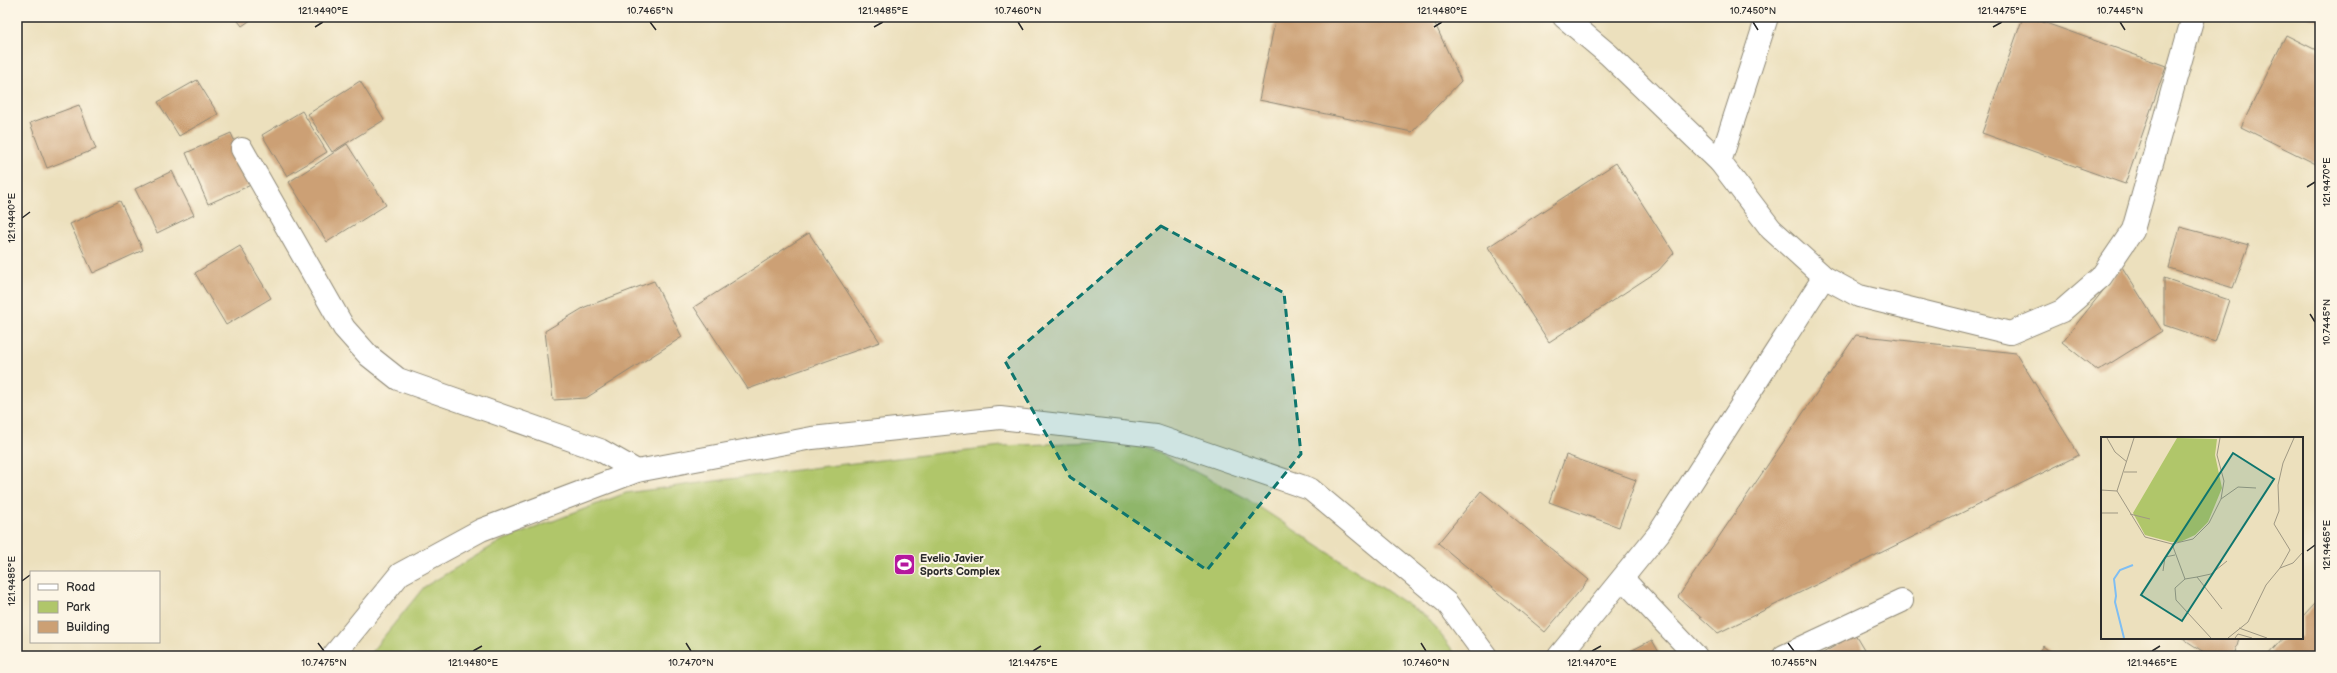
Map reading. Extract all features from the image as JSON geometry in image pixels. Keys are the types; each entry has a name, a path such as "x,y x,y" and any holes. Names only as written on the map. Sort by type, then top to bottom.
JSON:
{"street":[{"path":"1564,17 1608,55 1720,162 1771,229 1824,277 1859,296 2010,333 2062,311 2101,277 2133,230 2193,17"},
{"path":"1720,162 1767,17"},
{"path":"242,149 344,328 369,356 398,379 600,450 637,471"},
{"path":"1559,656 1659,533 1824,277"},
{"path":"333,656 400,574 481,530 637,471 812,438 1000,418 1156,436 1310,489 1447,603 1486,656"},
{"path":"1623,579 1696,656"},
{"path":"1784,656 1902,601"}],"highlighted area":[{"path":"1161,226 1284,293 1301,454 1207,570 1070,477 1005,361"}],"green space":[{"name":"Evelio Javier Sports Complex","path":"1134,440 1244,497 1428,618 1457,656 368,656 424,587 501,541 626,493 819,467 1002,446"}],"building":[{"path":"235,17 255,17 242,26"},
{"path":"1276,17 1432,17 1461,81 1412,132 1259,100"},
{"path":"2023,17 2029,17 2166,66 2125,184 1982,133"},
{"path":"2307,17 2320,17 2320,22"},
{"path":"2286,35 2320,52 2320,166 2241,127"},
{"path":"197,80 218,114 179,136 158,102"},
{"path":"360,81 384,120 332,152 308,114"},
{"path":"79,105 96,149 47,168 30,123"},
{"path":"302,111 327,152 287,176 262,135"},
{"path":"231,133 253,184 208,204 186,153"},
{"path":"347,144 386,205 327,242 289,182"},
{"path":"1616,163 1674,253 1658,271 1549,342 1488,247"},
{"path":"172,171 194,215 157,233 135,189"},
{"path":"120,201 143,250 93,273 70,224"},
{"path":"2180,227 2249,245 2233,288 2169,268"},
{"path":"809,233 880,342 748,389 694,307"},
{"path":"240,246 271,298 226,325 195,273"},
{"path":"2122,267 2162,331 2098,371 2062,342"},
{"path":"2164,278 2229,300 2215,342 2164,325"},
{"path":"654,281 682,337 586,398 553,400 545,331 585,307"},
{"path":"1856,335 2016,353 2079,455 1718,633 1678,597"},
{"path":"1566,455 1636,480 1619,527 1549,502"},
{"path":"1481,491 1589,580 1545,632 1438,543"},
{"path":"2315,603 2320,607 2320,656 2267,656 2282,639 2303,639 2303,616"},
{"path":"1855,634 1868,656 1818,656"},
{"path":"2184,639 2239,639 2234,656 2210,656"},
{"path":"1652,640 1661,656 1621,656"},
{"path":"2043,646 2055,656 2035,656"}],"place":[{"name":"Evelio Javier Sports Complex","path":"904,564"}]}
